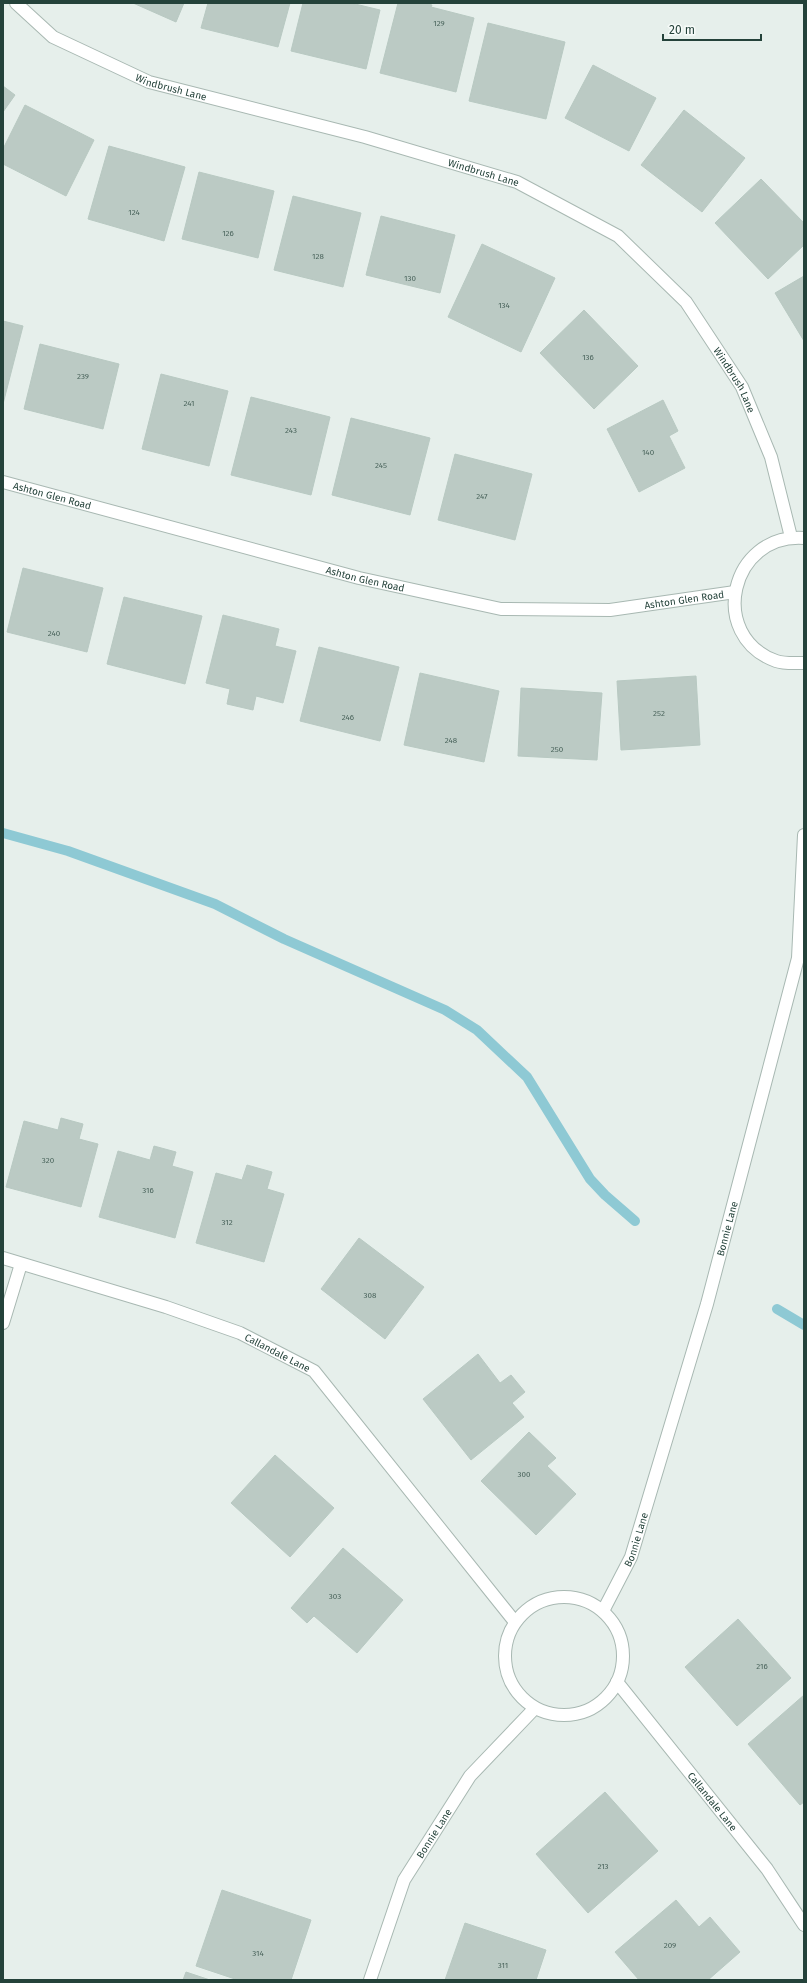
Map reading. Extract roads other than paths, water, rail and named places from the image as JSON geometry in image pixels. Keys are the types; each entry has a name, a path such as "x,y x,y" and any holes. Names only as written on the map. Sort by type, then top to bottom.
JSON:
{"street":[{"name":"Windbrush Lane","path":"16,3 53,37 149,82 365,137 518,182 618,236 686,302 742,387 771,457 791,537"},
{"name":"Ashton Glen Road","path":"3,482 359,578 501,609 610,610 734,592"},
{"name":"Ashton Glen Road","path":"804,538 791,537 770,543 752,556 740,574 734,592 735,614 743,634 758,651 777,661 804,663"},
{"name":"Bonnie Lane","path":"603,1611 631,1557 707,1304 798,958 804,835"},
{"name":"Callandale Lane","path":"3,1258 166,1307 240,1333 314,1371 515,1622"},
{"path":"3,1323 21,1264"},
{"path":"566,1597 586,1601 603,1611 615,1626 622,1644 623,1664 617,1682 606,1698 590,1710 572,1715 553,1715 535,1708 520,1696 509,1679 505,1660 507,1640 515,1622 529,1608 547,1599 566,1597"},
{"name":"Callandale Lane","path":"617,1682 767,1869 804,1925"},
{"name":"Bonnie Lane","path":"370,1980 404,1880 470,1776 535,1708"}],"waterway":[{"path":"3,833 68,851 215,904 284,939 445,1010 477,1030 527,1077 590,1179 605,1195 635,1221"},
{"path":"777,1309 804,1325"}]}
